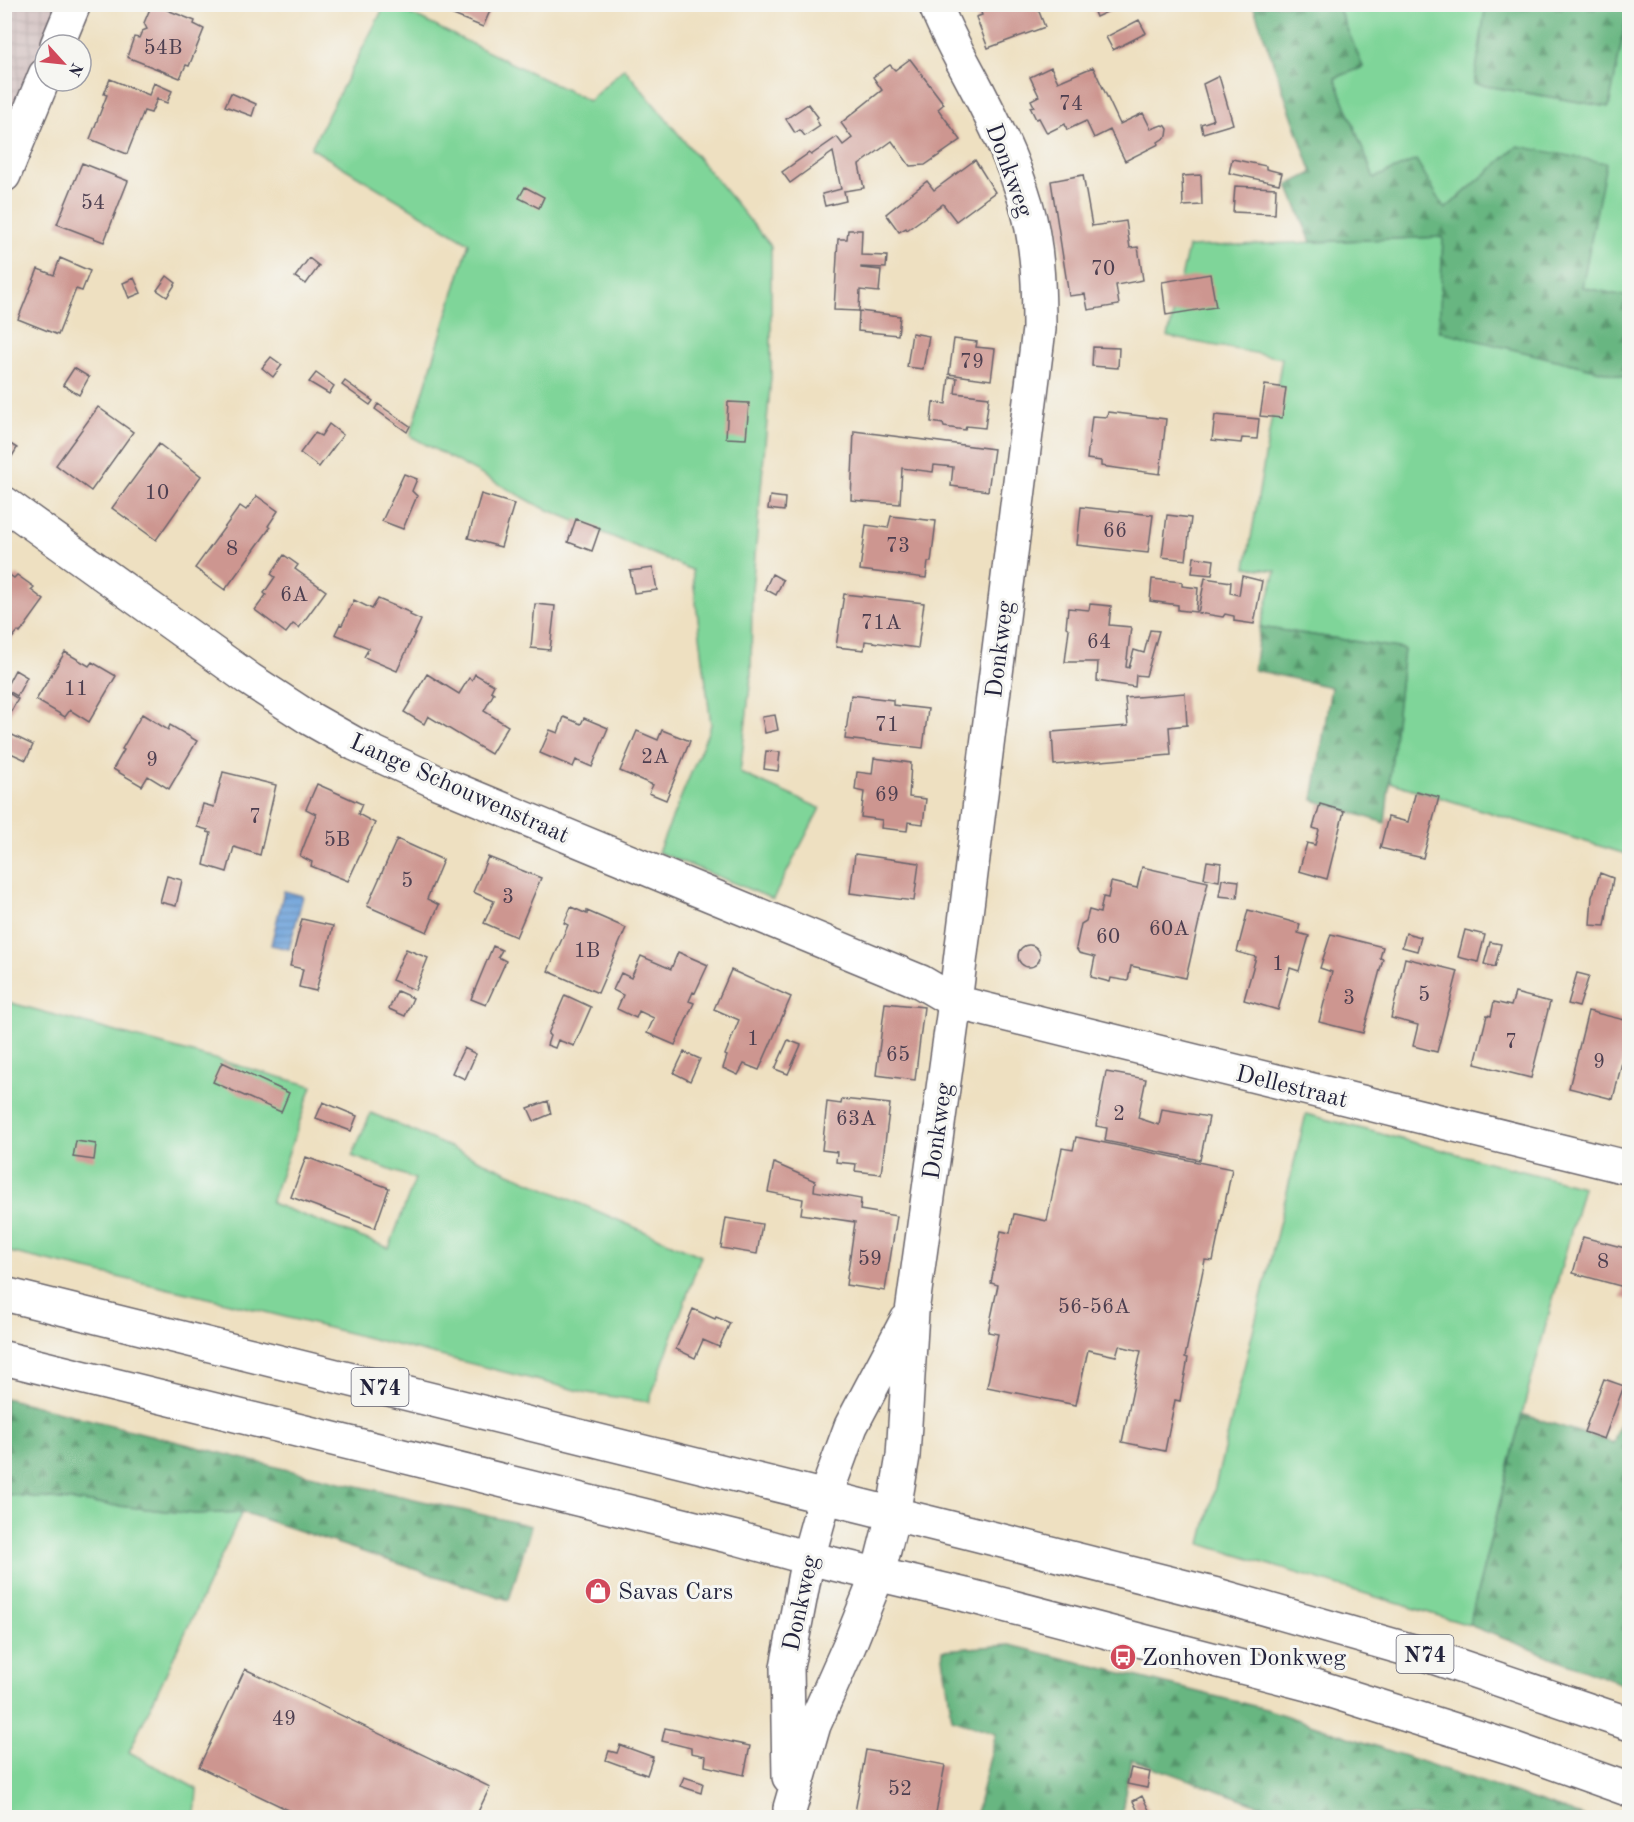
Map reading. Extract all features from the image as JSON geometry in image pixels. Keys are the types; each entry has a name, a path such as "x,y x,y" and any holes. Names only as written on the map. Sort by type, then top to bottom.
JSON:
{"main road":[{"path":"62,33 74,4"},
{"name":"Donkweg","path":"790,1813 814,1725 878,1574 893,1515 905,1443 912,1312 955,1002 1039,329 1036,252 1029,217 1007,152 945,29 935,4"},
{"path":"4,175 38,93"},
{"name":"Lange Schouwenstraat","path":"4,503 249,679 309,718 355,744 437,782 921,982 955,1002"},
{"name":"Dellestraat","path":"955,1002 1629,1168"},
{"name":"N74","path":"4,1294 1217,1595 1427,1655 1629,1724"},
{"name":"Donkweg","path":"790,1813 787,1667 808,1558 825,1497 851,1426 912,1312"},
{"path":"4,1358 732,1537 1315,1686 1512,1748 1629,1790"}],"shaded area":[{"path":"4,5 58,5 47,33 33,33 33,67 6,133 4,132"}],"green space":[{"path":"1486,4 1629,5 1609,107 1474,84"},
{"path":"385,5 392,5 589,101 624,68 771,246 771,376 752,590 751,677 740,773 820,808 773,899 658,852 711,725 692,570 539,506 410,436 469,243 311,148"},
{"path":"1253,5 1337,5 1363,67 1335,78 1374,178 1416,160 1445,209 1518,146 1606,163 1582,287 1629,297 1629,378 1439,331 1443,237 1311,242 1288,185 1312,173"},
{"path":"1337,5 1486,5 1475,84 1608,107 1629,9 1629,297 1582,287 1518,146 1444,210 1374,178 1335,78 1363,67"},
{"path":"1443,237 1440,331 1629,378 1629,855 1389,782 1404,649 1260,627 1276,571 1246,567 1282,358 1168,337 1188,247"},
{"path":"1260,627 1404,649 1385,823 1313,800 1331,687 1254,670"},
{"path":"4,1001 312,1086 271,1203 389,1248 415,1179 352,1156 371,1113 701,1256 649,1402 588,1393 217,1300 5,1251"},
{"path":"1306,1114 1583,1187 1522,1414 1469,1625 1201,1544"},
{"path":"5,1398 288,1470 531,1526 509,1600 242,1512 195,1514 5,1494"},
{"path":"1629,1398 1630,1687 1469,1625 1522,1414 1613,1443"},
{"path":"5,1494 195,1514 242,1512 129,1752 197,1789 195,1817 5,1818"},
{"path":"1010,1645 1266,1709 1585,1817 1292,1817 1131,1759 1121,1817 975,1817 996,1733 952,1719 942,1650"}],"water":[{"path":"284,891 303,896 289,949 271,945"}],"building":[{"path":"152,4 195,21 194,24 204,29 189,66 186,65 180,78 127,57 134,37 139,38 142,31 147,29 144,23"},
{"path":"426,4 493,4 483,27"},
{"path":"978,4 1036,4 1045,27 988,48 976,17 982,15"},
{"path":"1091,4 1124,4 1096,17"},
{"path":"1139,20 1146,33 1113,50 1106,37"},
{"path":"910,59 944,104 938,109 961,140 925,165 910,166 892,141 859,165 864,188 844,191 846,201 825,206 822,194 841,189 833,152 790,183 782,172 837,137 843,145 852,138 841,123 882,90 873,77 890,65 895,70"},
{"path":"1051,67 1058,82 1093,67 1120,124 1143,113 1151,129 1166,126 1167,136 1158,142 1159,144 1125,161 1110,130 1094,138 1086,121 1067,130 1065,124 1047,133 1030,107 1034,106 1031,100 1039,96 1030,77"},
{"path":"1219,76 1233,124 1203,133 1201,124 1213,120 1203,84"},
{"path":"110,79 149,95 154,83 172,91 167,103 157,99 151,113 144,111 127,154 90,139 107,95 104,94"},
{"path":"231,93 256,104 252,116 225,106"},
{"path":"808,104 818,117 816,119 820,126 805,136 800,130 795,133 786,119"},
{"path":"1232,159 1266,166 1266,169 1282,173 1279,184 1229,173"},
{"path":"975,160 995,192 956,221 943,204 907,230 906,228 899,232 886,214 927,181 934,190"},
{"path":"82,163 128,181 104,242 57,224"},
{"path":"1083,175 1092,226 1126,221 1130,248 1138,247 1143,280 1116,285 1119,305 1088,310 1085,294 1069,296 1051,181"},
{"path":"1201,175 1202,205 1183,206 1182,176"},
{"path":"1235,186 1276,188 1275,214 1233,212"},
{"path":"525,187 544,197 539,208 519,198"},
{"path":"848,230 862,230 861,255 887,256 886,268 861,267 881,270 879,292 860,290 859,311 834,310 838,239 847,239"},
{"path":"60,258 90,271 82,291 76,289 58,335 18,319 38,269 54,275"},
{"path":"309,258 319,266 306,284 295,277"},
{"path":"1210,274 1216,307 1166,315 1162,282"},
{"path":"167,276 176,283 167,297 157,290"},
{"path":"134,278 141,293 129,298 123,283"},
{"path":"859,311 900,316 898,335 858,331"},
{"path":"912,333 929,336 923,369 907,367"},
{"path":"954,339 977,342 976,347 995,349 991,380 949,374"},
{"path":"1093,347 1119,348 1118,368 1092,366"},
{"path":"271,357 282,365 273,377 262,368"},
{"path":"74,368 89,377 79,395 63,385"},
{"path":"316,373 334,386 329,394 309,382"},
{"path":"949,377 957,378 955,393 989,397 985,428 966,426 965,430 944,427 943,424 931,422 933,402 946,404"},
{"path":"345,381 373,401 370,405 342,385"},
{"path":"1265,385 1286,388 1282,418 1260,416"},
{"path":"728,402 749,403 746,439 726,438"},
{"path":"378,404 410,426 407,432 375,409"},
{"path":"98,407 133,432 91,491 56,465"},
{"path":"1108,412 1166,419 1160,474 1101,466 1101,461 1087,459 1092,416 1107,417"},
{"path":"1215,415 1259,419 1257,439 1242,438 1241,443 1212,440"},
{"path":"329,424 343,435 319,467 300,453 315,433 321,436"},
{"path":"854,431 994,449 988,491 951,486 953,467 934,465 933,472 902,468 900,504 851,500"},
{"path":"4,440 17,448 4,470"},
{"path":"159,444 201,476 156,540 112,508"},
{"path":"404,474 417,479 412,491 417,496 403,529 382,521"},
{"path":"481,494 514,504 501,547 468,538"},
{"path":"257,496 278,511 268,526 270,528 225,590 195,568 240,506 246,510"},
{"path":"770,496 785,498 784,511 768,509"},
{"path":"1081,507 1153,515 1148,553 1077,545"},
{"path":"1167,515 1191,518 1186,560 1162,557"},
{"path":"891,516 936,521 931,562 928,562 926,578 860,570 866,525 888,528"},
{"path":"576,519 600,528 592,551 568,542"},
{"path":"284,555 298,565 295,569 326,591 299,628 293,624 286,633 255,610 266,595 264,593 275,577 271,574"},
{"path":"1194,557 1214,560 1212,575 1192,573"},
{"path":"653,568 657,590 634,593 630,571"},
{"path":"4,571 14,578 17,575 34,587 31,590 44,600 20,633 18,631 4,648"},
{"path":"772,574 783,580 776,595 765,589"},
{"path":"1242,576 1262,581 1254,624 1234,621 1234,616 1225,614 1223,617 1198,613 1205,578 1231,582 1230,593 1239,595"},
{"path":"1152,579 1182,582 1182,586 1198,588 1196,612 1178,610 1178,605 1150,601"},
{"path":"844,594 924,603 918,648 865,641 864,650 836,647"},
{"path":"378,599 411,613 410,615 421,620 397,671 364,657 369,648 335,634 354,600 372,609"},
{"path":"535,604 555,606 550,650 531,648"},
{"path":"1090,604 1111,606 1109,625 1131,627 1126,667 1129,668 1134,650 1144,653 1150,630 1159,631 1146,676 1136,675 1135,687 1097,681 1098,662 1065,662 1069,629 1066,627 1068,608 1089,610"},
{"path":"65,652 89,666 92,662 116,676 89,722 70,710 65,717 36,700"},
{"path":"15,670 27,677 17,696 5,689"},
{"path":"427,674 459,694 469,678 472,680 475,674 494,685 491,691 494,693 484,711 508,726 491,754 428,716 424,724 404,712"},
{"path":"4,690 18,699 4,724"},
{"path":"1185,693 1187,725 1169,727 1171,755 1054,765 1052,732 1128,726 1125,698"},
{"path":"851,695 893,700 893,705 928,709 923,748 845,739"},
{"path":"142,714 168,730 170,725 197,741 169,789 148,776 142,786 113,769"},
{"path":"775,715 778,730 765,733 762,717"},
{"path":"564,717 581,724 584,718 608,728 592,767 576,760 573,767 540,753 550,730 558,733"},
{"path":"662,730 690,741 666,800 649,793 653,785 620,771 637,731 658,740"},
{"path":"4,731 33,745 26,760 4,750"},
{"path":"766,751 780,752 778,771 764,769"},
{"path":"874,758 911,763 909,797 926,799 923,824 908,822 907,831 881,828 882,820 861,817 864,792 855,790 857,772 872,774"},
{"path":"223,772 276,785 260,855 234,847 227,872 204,865 211,833 197,827 203,804 214,807"},
{"path":"317,784 362,804 358,814 375,823 348,881 311,866 312,862 300,856 316,814 306,809"},
{"path":"1416,791 1439,797 1423,858 1380,848 1388,817 1408,822"},
{"path":"1320,804 1344,811 1327,879 1299,871 1307,843 1315,845 1319,830 1313,828"},
{"path":"397,839 443,860 427,899 439,905 427,932 367,906"},
{"path":"855,854 919,863 914,901 850,893"},
{"path":"488,857 541,878 516,937 484,923 494,901 473,892"},
{"path":"1207,861 1221,863 1219,881 1204,878"},
{"path":"1142,867 1208,882 1186,978 1131,966 1128,981 1111,978 1110,982 1091,977 1095,957 1079,953 1076,948 1081,924 1086,921 1089,910 1100,913 1103,897 1108,898 1111,882 1137,888"},
{"path":"1600,873 1613,878 1605,926 1590,925 1592,897"},
{"path":"167,876 182,880 176,906 160,902"},
{"path":"1222,879 1239,881 1237,898 1219,896"},
{"path":"571,907 587,914 587,911 626,928 598,993 548,971 568,925 564,923"},
{"path":"1248,910 1300,924 1298,933 1309,936 1299,971 1290,968 1278,1010 1244,1000 1256,957 1237,952"},
{"path":"302,919 333,926 316,991 299,987 303,969 290,966"},
{"path":"1465,930 1485,935 1478,962 1458,957"},
{"path":"1406,933 1421,937 1417,951 1402,947"},
{"path":"1331,934 1383,947 1380,958 1383,959 1363,1033 1319,1022 1332,972 1320,968"},
{"path":"1490,942 1501,944 1495,967 1484,964"},
{"path":"1029,945 1037,948 1040,956 1037,964 1029,967 1021,964 1018,956 1021,948"},
{"path":"493,946 502,950 498,957 506,961 486,1005 471,999"},
{"path":"406,949 428,958 415,990 392,980"},
{"path":"678,952 708,965 689,1001 694,1003 675,1045 647,1033 654,1018 639,1011 636,1018 617,1009 623,995 613,990 621,973 631,978 641,956 671,969"},
{"path":"1405,958 1458,971 1437,1052 1413,1046 1418,1025 1391,1018"},
{"path":"731,970 791,997 759,1070 744,1064 738,1075 723,1068 727,1056 725,1055 739,1020 714,1009"},
{"path":"1577,973 1589,976 1579,1007 1568,1004"},
{"path":"397,991 413,998 405,1016 389,1009"},
{"path":"1515,993 1550,1002 1531,1078 1475,1064 1487,1015 1491,1016 1494,1002 1511,1006"},
{"path":"565,995 591,1007 574,1046 558,1040 555,1048 547,1045 550,1036 548,1034"},
{"path":"885,1003 924,1007 915,1080 876,1075"},
{"path":"1588,1011 1629,1021 1629,1034 1613,1099 1569,1088"},
{"path":"788,1040 801,1045 788,1074 775,1069"},
{"path":"464,1048 476,1054 465,1079 452,1073"},
{"path":"684,1052 700,1059 690,1081 674,1073"},
{"path":"222,1062 289,1093 281,1112 213,1082"},
{"path":"1106,1072 1146,1079 1138,1118 1159,1125 1162,1109 1209,1117 1200,1160 1105,1141 1107,1128 1096,1126"},
{"path":"842,1099 890,1104 881,1174 855,1171 856,1164 836,1162 837,1152 822,1150 827,1102 841,1104"},
{"path":"548,1101 551,1114 534,1121 528,1108"},
{"path":"323,1102 357,1116 351,1131 316,1118"},
{"path":"1076,1137 1232,1169 1213,1261 1205,1260 1185,1357 1188,1358 1180,1401 1175,1400 1165,1451 1122,1442 1141,1351 1119,1346 1116,1356 1088,1350 1076,1405 987,1387 998,1334 988,1332 998,1285 991,1283 1001,1231 1010,1233 1014,1214 1047,1221 1062,1148 1073,1150"},
{"path":"76,1141 96,1144 94,1160 73,1157"},
{"path":"306,1157 389,1188 375,1228 291,1197"},
{"path":"774,1163 815,1181 814,1191 861,1199 860,1210 897,1216 885,1291 846,1285 855,1222 801,1214 803,1199 768,1192"},
{"path":"726,1218 762,1224 757,1254 721,1248"},
{"path":"1583,1237 1629,1249 1629,1300 1621,1298 1624,1287 1573,1273"},
{"path":"693,1309 730,1323 719,1347 703,1340 695,1358 676,1349"},
{"path":"1604,1379 1624,1386 1604,1439 1584,1432"},
{"path":"245,1669 490,1787 475,1818 305,1818 199,1767"},
{"path":"665,1728 750,1746 744,1775 705,1766 706,1756 691,1753 691,1748 662,1741"},
{"path":"620,1745 653,1757 647,1775 606,1760 609,1751 617,1753"},
{"path":"866,1750 945,1765 935,1818 854,1818"},
{"path":"1131,1768 1150,1772 1147,1788 1127,1784"},
{"path":"684,1777 703,1783 701,1793 680,1786"},
{"path":"1142,1796 1153,1818 1141,1818 1133,1801"}],"place":[{"name":"Savas Cars","path":"598,1591"},
{"name":"Zonhoven Donkweg","path":"1123,1657"}]}
